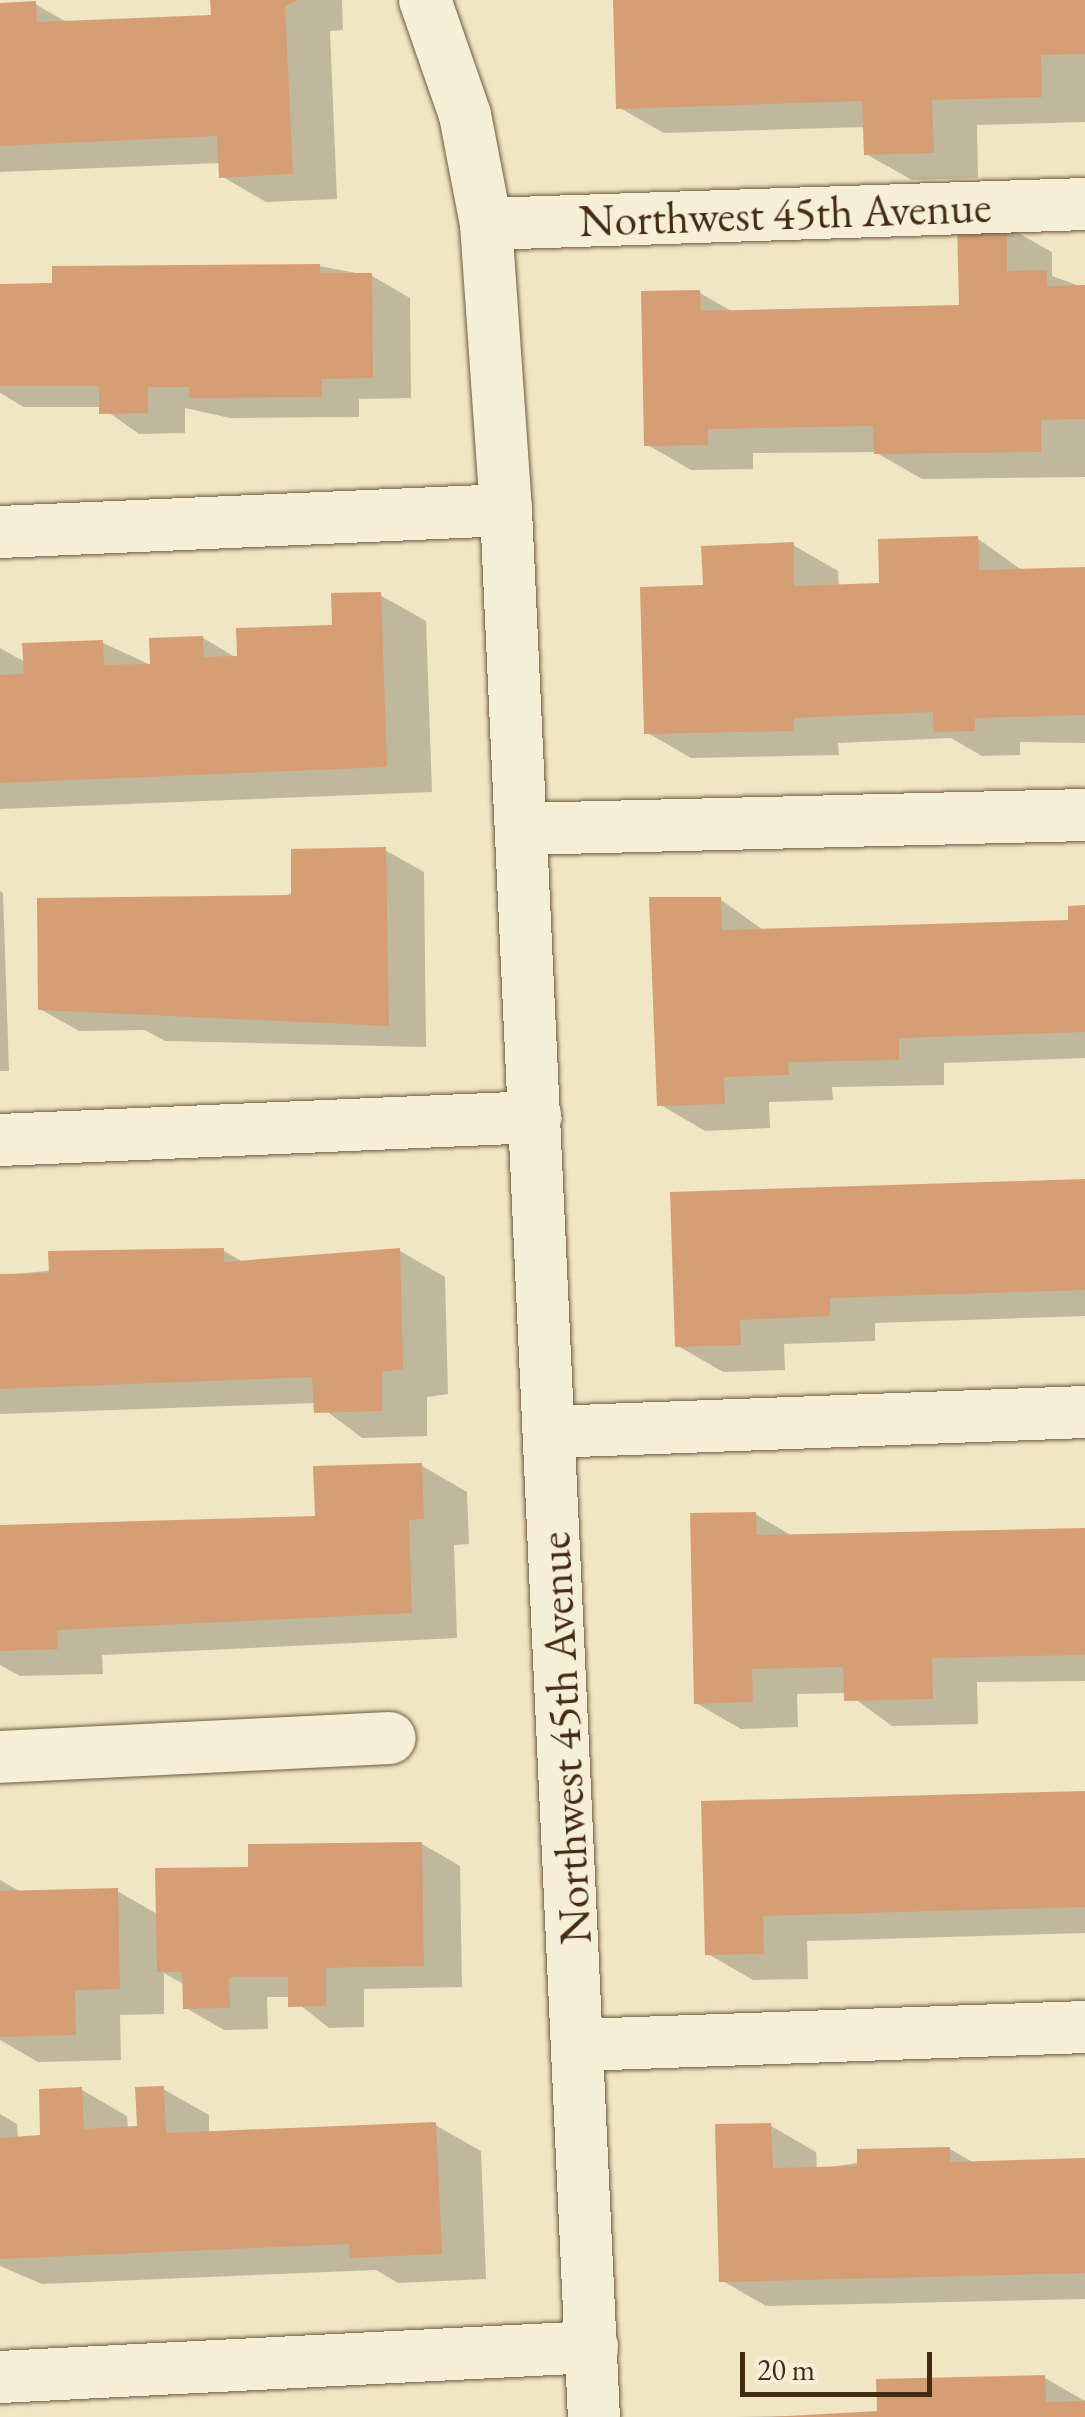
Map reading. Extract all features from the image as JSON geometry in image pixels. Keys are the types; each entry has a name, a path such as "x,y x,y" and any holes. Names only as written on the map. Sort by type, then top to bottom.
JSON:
{"street":[{"name":"Northwest 45th Avenue","path":"425,0 465,115 486,224 506,510 580,2044 594,2417"},
{"name":"Northwest 45th Avenue","path":"486,224 1085,204"},
{"path":"0,532 506,510"},
{"path":"522,830 1085,815"},
{"path":"0,1140 536,1118"},
{"path":"550,1432 1085,1412"},
{"path":"0,1757 390,1738"},
{"path":"580,2044 1085,2028"},
{"path":"0,2377 592,2346"}],"building":[{"path":"210,0 298,0 285,6 293,174 219,178 217,136 0,146 0,3 36,1 37,22 211,15"},
{"path":"613,0 1085,0 1085,54 1041,55 1042,97 932,100 934,153 864,155 862,101 616,109"},
{"path":"1007,223 1007,271 1047,270 1047,286 1085,285 1085,419 1041,420 1041,452 874,454 873,426 708,429 708,445 644,446 641,291 700,290 701,311 959,305 957,224"},
{"path":"320,264 320,273 372,273 373,378 322,379 322,397 189,398 189,387 148,387 148,413 99,414 99,386 0,386 0,284 52,283 52,266"},
{"path":"978,536 979,570 1085,567 1085,715 975,718 975,731 934,732 933,712 794,718 794,731 644,734 640,587 703,585 701,546 794,542 794,586 879,583 878,539"},
{"path":"381,592 387,767 0,783 0,675 24,674 22,643 103,640 104,665 150,664 149,638 203,636 204,657 237,656 236,628 332,625 331,593"},
{"path":"386,847 389,1026 38,1010 37,898 291,895 291,849"},
{"path":"649,897 721,897 722,930 1068,920 1068,906 1085,905 1085,1032 899,1038 899,1060 788,1062 789,1075 724,1077 725,1104 657,1106"},
{"path":"1085,1179 1085,1290 830,1298 830,1316 740,1320 741,1345 675,1347 670,1192"},
{"path":"224,1248 224,1262 400,1248 403,1369 382,1372 382,1411 314,1413 312,1377 0,1389 0,1274 49,1273 48,1251"},
{"path":"422,1463 424,1519 409,1520 412,1613 57,1630 58,1649 0,1651 0,1525 315,1516 313,1466"},
{"path":"756,1512 757,1535 1085,1528 1085,1655 932,1658 933,1699 844,1701 843,1667 752,1669 753,1702 694,1704 690,1513"},
{"path":"1085,1791 1085,1907 763,1916 764,1954 705,1955 701,1801"},
{"path":"422,1842 424,1966 326,1968 326,2006 288,2007 288,1977 229,1977 230,2008 183,2009 182,1972 157,1972 155,1868 248,1867 248,1844"},
{"path":"118,1888 120,1989 75,1990 76,2035 0,2037 0,1891"},
{"path":"164,2086 166,2133 436,2122 442,2254 350,2258 349,2244 0,2259 0,2138 40,2135 39,2089 82,2087 84,2129 137,2126 135,2087"},
{"path":"771,2123 773,2168 857,2166 857,2149 950,2147 950,2162 1085,2158 1085,2273 719,2282 715,2124"},
{"path":"1045,2375 1046,2402 1085,2401 1085,2417 771,2417 877,2411 876,2379"}]}
